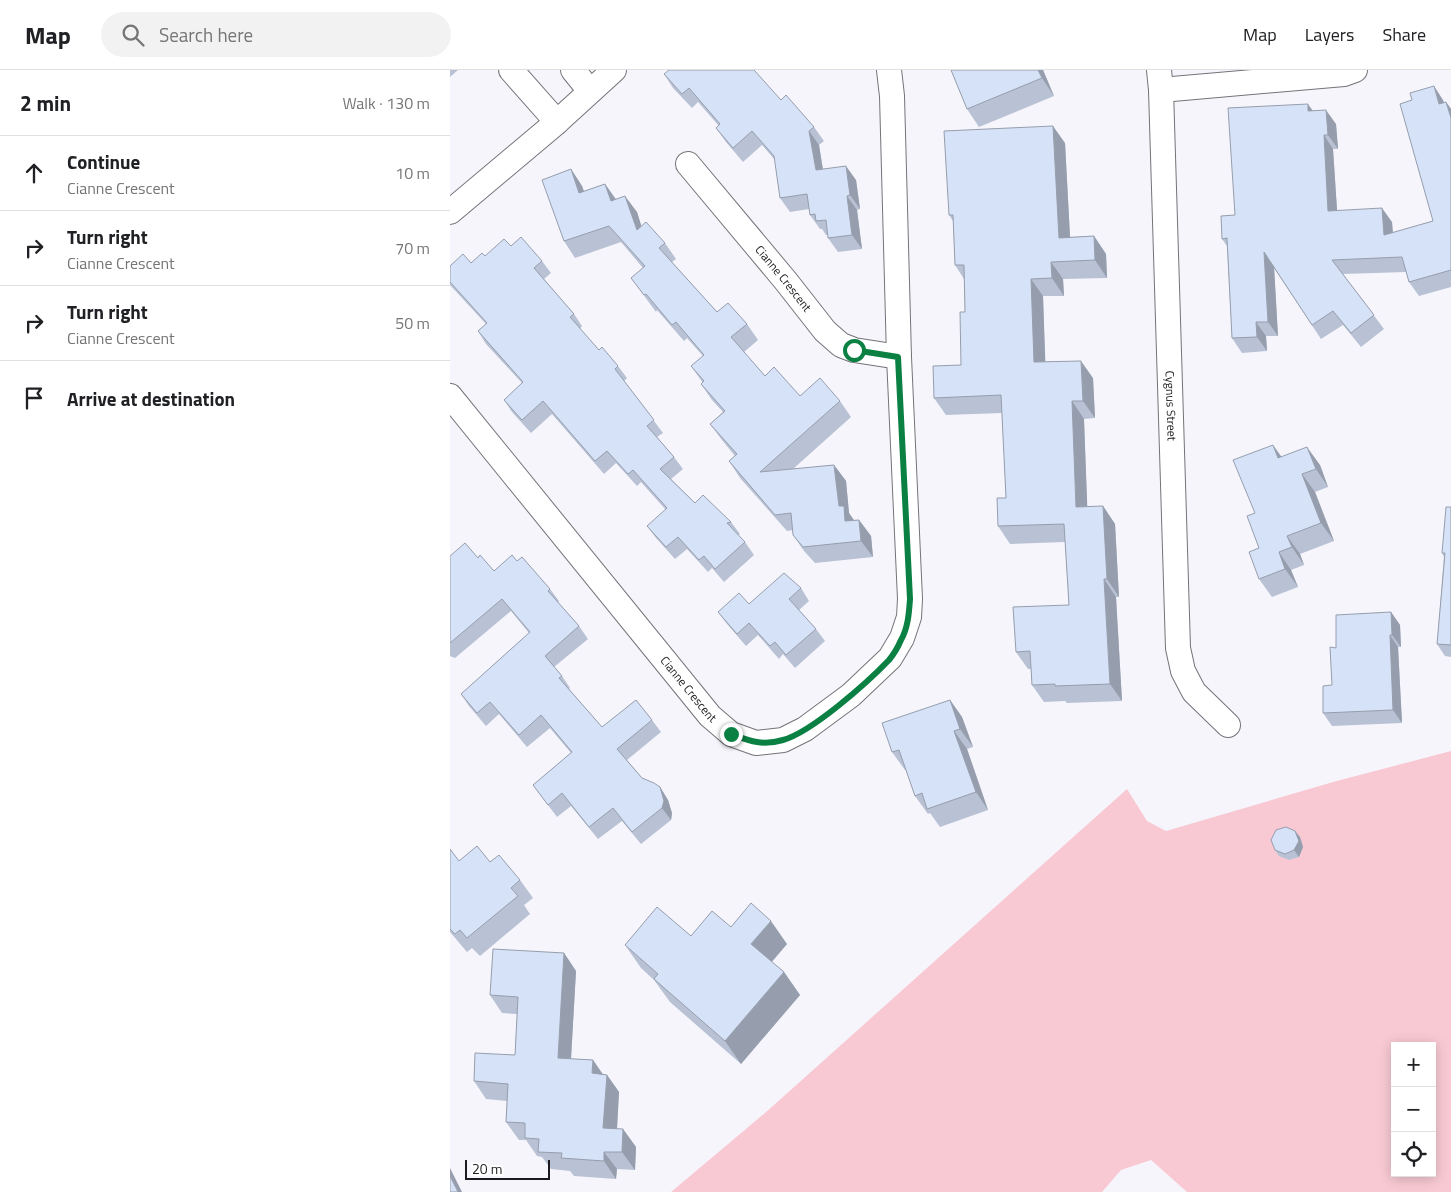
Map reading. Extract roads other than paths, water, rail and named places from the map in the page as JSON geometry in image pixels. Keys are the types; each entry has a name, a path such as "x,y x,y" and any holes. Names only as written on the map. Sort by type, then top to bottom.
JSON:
{"street":[{"path":"511,70 557,122"},
{"path":"573,70 590,91"},
{"path":"450,212 557,122 614,70"},
{"name":"Cianne Crescent","path":"450,396 710,716 731,734 756,743 783,740 805,729 858,689 890,658 902,638 909,617 910,599 898,357 892,96 889,70"},
{"path":"1160,80 1344,74 1355,70"},
{"name":"Cygnus Street","path":"1160,80 1178,648 1183,671 1194,692 1228,725"},
{"name":"Cianne Crescent","path":"688,164 786,280 825,331 841,345 854,350 898,357"}]}
